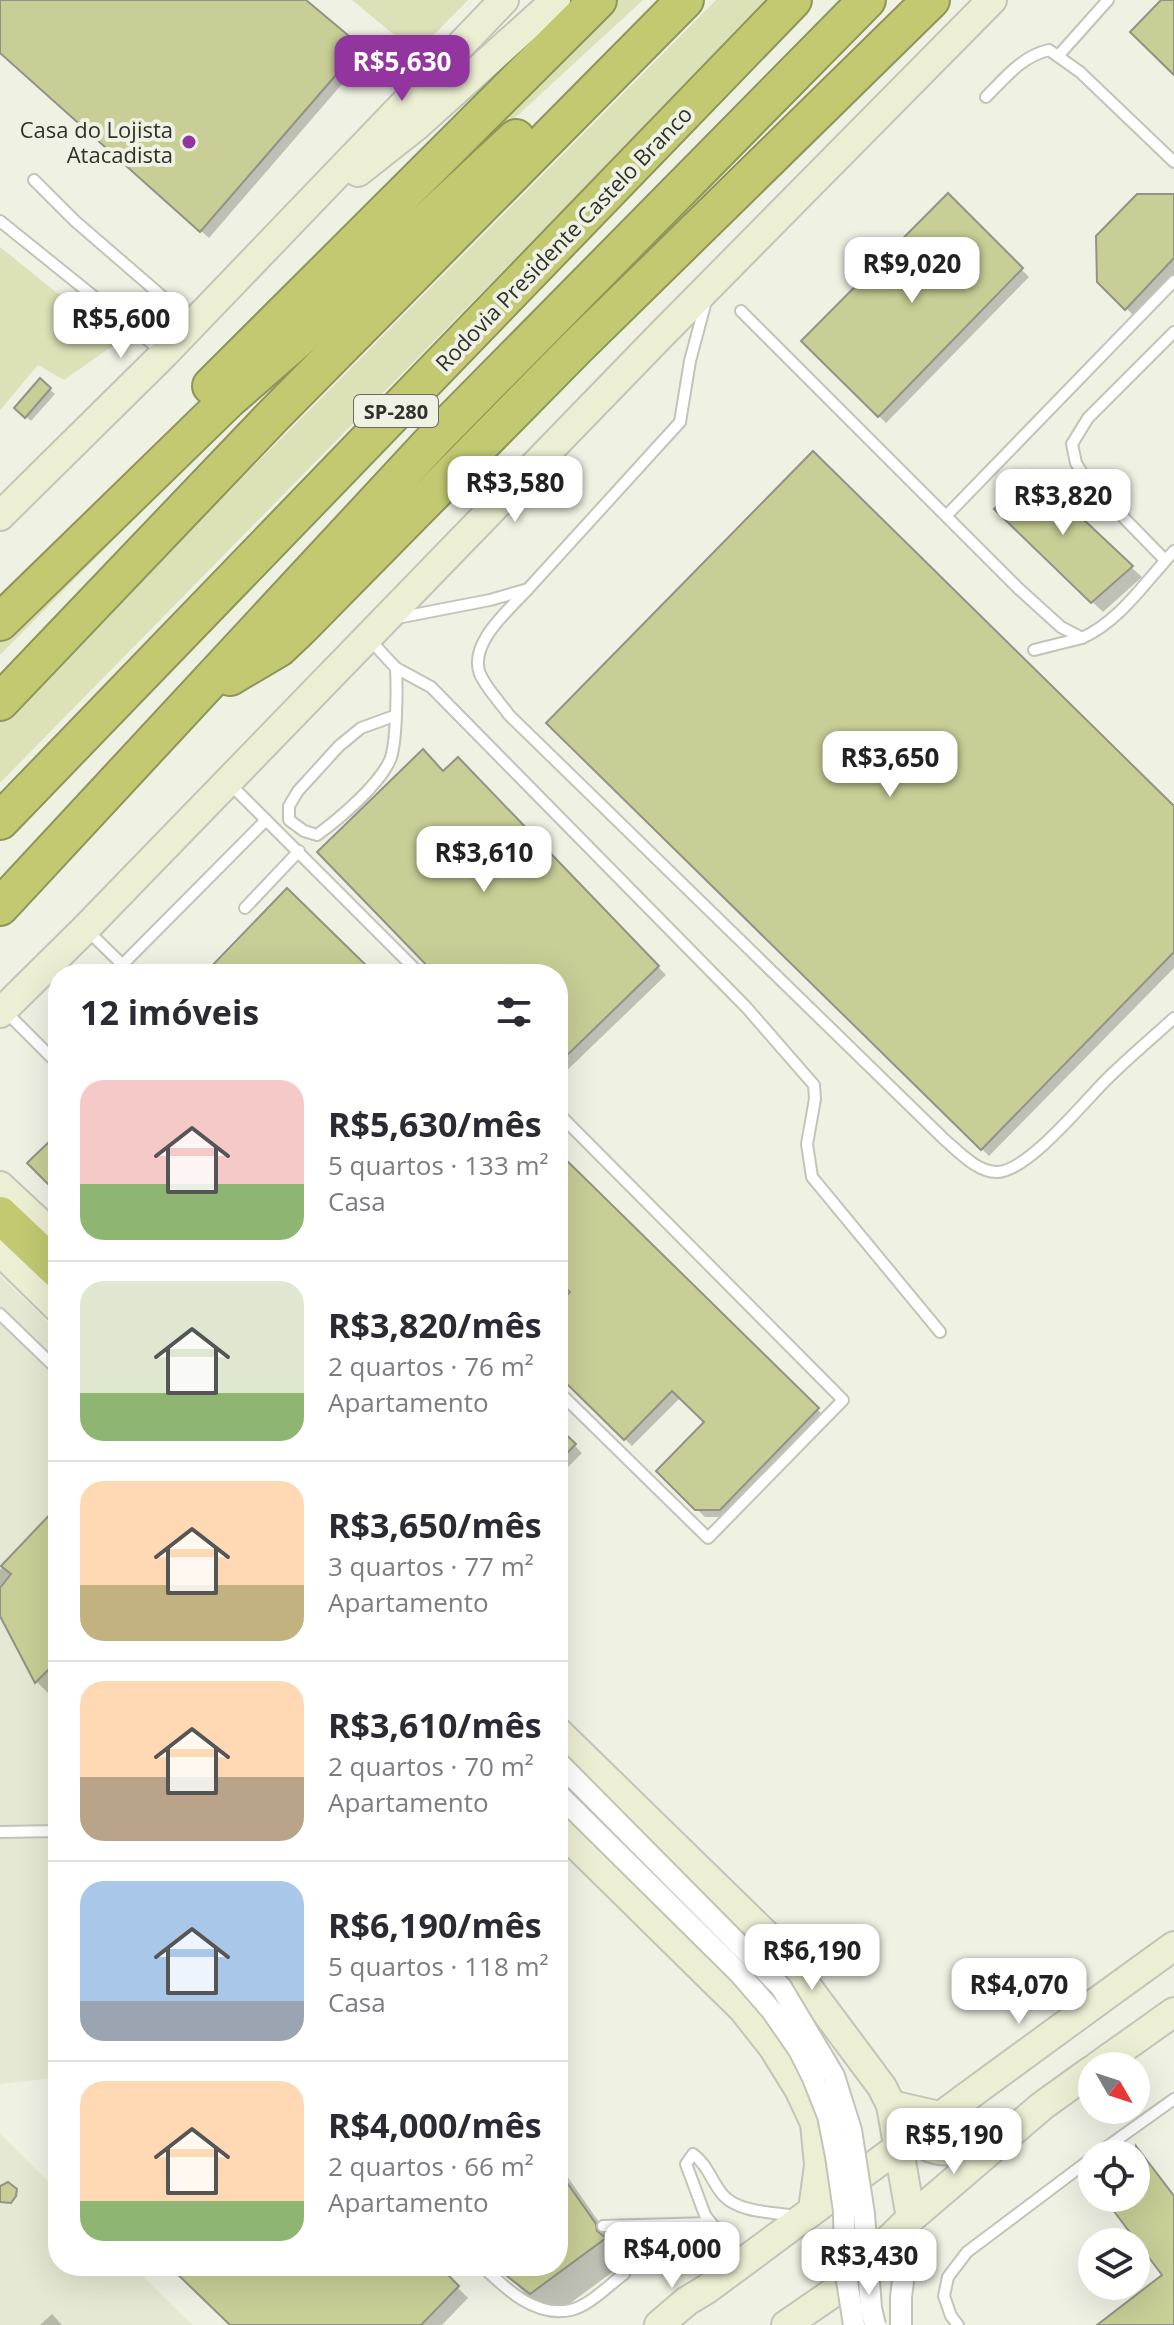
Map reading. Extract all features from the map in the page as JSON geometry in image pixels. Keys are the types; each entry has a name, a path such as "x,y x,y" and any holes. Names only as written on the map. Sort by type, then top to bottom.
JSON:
{"highway":[{"path":"0,622 227,401 335,307 585,76 674,0"},
{"path":"0,702 271,418 685,0"},
{"name":"Rodovia Presidente Castelo Branco","path":"0,821 793,0"},
{"path":"0,907 437,436 867,0"},
{"path":"200,694 279,648 577,347 931,0"},
{"path":"0,596 581,6"},
{"path":"0,1215 48,1252"}],"street":[{"path":"0,516 194,324 504,0"},
{"path":"50,964 992,0"},
{"path":"275,237 415,127 581,6"},
{"path":"2,1011 48,966"},
{"path":"0,1186 48,1247"},
{"path":"0,1251 48,1298"},
{"path":"568,1742 767,1936 882,2087 891,2105 911,2218 901,2297 901,2325"},
{"path":"568,1772 781,1987 834,2076 851,2130 864,2214 875,2325"},
{"path":"568,1804 739,1973 772,2011 799,2050 828,2116 844,2211 845,2268 854,2325"},
{"path":"568,1837 743,2009 773,2047 799,2089 815,2123 819,2165 808,2214"},
{"path":"659,2325 687,2301 1174,1946"},
{"path":"743,2009 792,1967"},
{"path":"1118,2052 1174,2012"},
{"path":"786,2325 840,2288 911,2218 1042,2106 1078,2080"},
{"path":"891,2105 939,2116"},
{"path":"939,2116 931,2131 929,2144 931,2148 942,2151 965,2146 1042,2106"},
{"path":"676,2325 707,2289"},
{"path":"846,2325 864,2320 886,2325"}],"lane":[{"path":"1058,56 1108,0"},
{"path":"986,97 1017,66 1036,53 1049,50 1080,72 1174,162"},
{"path":"34,180 75,221 194,324"},
{"path":"0,221 165,353"},
{"path":"947,515 1174,281"},
{"path":"710,286 690,361 680,422 528,589 478,651 480,675 509,715 945,1140 978,1167 998,1172 1017,1165 1066,1124 1105,1081 1174,1018"},
{"path":"741,311 1019,589 1061,627 1082,638"},
{"path":"1165,560 1085,478 1076,463 1072,444 1088,418 1174,332"},
{"path":"1034,650 1097,632 1174,551"},
{"path":"394,716 361,728 339,746 298,791 289,806 289,820 304,831 317,835 380,776 391,758 394,716 396,668 376,629 528,589"},
{"path":"396,668 431,687 746,1007 814,1085 815,1099 807,1144 812,1177 940,1332"},
{"path":"226,781 410,964"},
{"path":"123,964 266,820"},
{"path":"245,908 299,851"},
{"path":"85,929 121,964"},
{"path":"2,1011 48,1055"},
{"path":"568,1123 843,1400 708,1538 568,1401"},
{"path":"0,1314 48,1360"},
{"path":"0,1832 48,1831"},
{"path":"1116,2140 1174,2099"},
{"path":"742,2263 701,2207 686,2164 693,2154 705,2163 721,2193 732,2203 808,2214"},
{"path":"958,2325 944,2296 948,2277 967,2252 1078,2168"},
{"path":"603,2226 711,2223"},
{"path":"492,2276 505,2289 534,2306 573,2310 624,2274"}],"shaded area":[{"path":"0,1276 48,1322 48,2079 0,2084"},
{"path":"0,2134 48,2181 48,2276 143,2276 192,2325 0,2325"}],"green space":[{"path":"352,0 468,0 416,53"},
{"path":"613,0 643,0 166,439"},
{"path":"716,0 769,0 0,783 0,722"},
{"path":"0,247 118,342 64,380 38,365 0,410"},
{"path":"271,380 0,655 0,632"}],"building":[{"name":"Casa do Lojista Atacadista","path":"0,0 306,0 361,46 200,232 0,53"},
{"path":"1161,0 1174,0 1174,75 1130,32"},
{"path":"948,193 1023,268 878,417 801,341"},
{"path":"1137,194 1174,194 1174,258 1125,310 1097,282 1096,236"},
{"path":"40,378 51,388 25,418 14,408"},
{"path":"813,451 1174,806 1174,952 981,1150 546,723"},
{"path":"1031,470 1133,566 1091,603 994,509"},
{"path":"423,749 443,771 458,757 659,966 568,1054 568,964 425,964 317,852"},
{"path":"287,888 365,964 214,964"},
{"path":"48,1143 48,1184 27,1163"},
{"path":"568,1162 819,1408 720,1510 695,1510 656,1471 704,1422 672,1391 624,1440 568,1385"},
{"path":"568,1436 576,1444 568,1452"},
{"path":"48,1517 48,1670 35,1683 0,1616 0,1588 11,1574 1,1566"},
{"path":"1150,2164 1174,2196 1174,2325 1097,2325 1130,2300 1150,2300 1150,2284 1162,2275 1150,2259 1150,2228 1127,2228 1115,2212 1150,2212"},
{"path":"8,2182 17,2189 16,2196 11,2203 0,2202 0,2186"},
{"path":"568,2184 596,2224 597,2231 606,2238 568,2266"},
{"path":"179,2276 449,2276 459,2286 421,2325 230,2325"},
{"path":"507,2276 554,2276 530,2294"}],"place":[{"name":"Casa do Lojista Atacadista","path":"189,142"}]}
